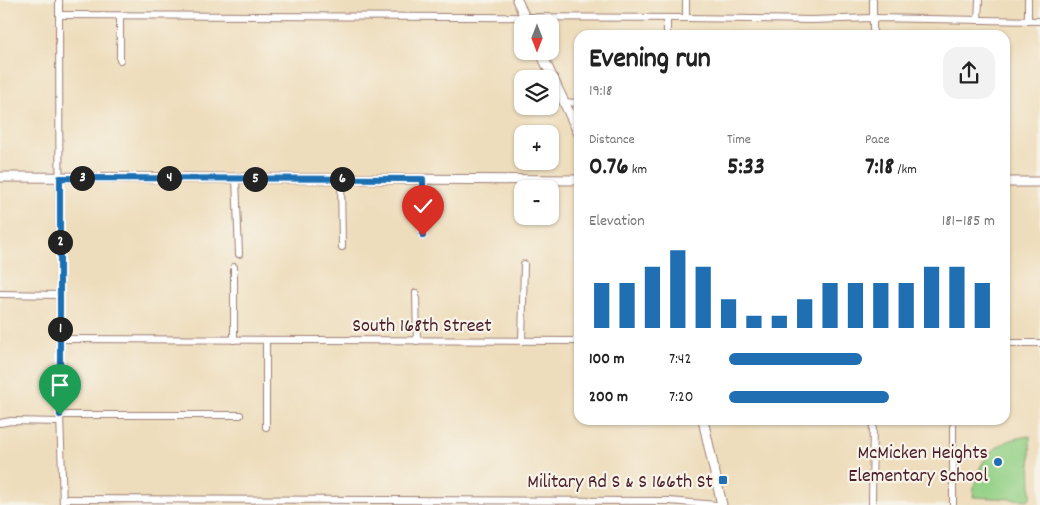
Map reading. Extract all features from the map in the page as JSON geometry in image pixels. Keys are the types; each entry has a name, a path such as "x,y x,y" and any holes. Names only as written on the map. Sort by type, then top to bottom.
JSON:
{"street":[{"path":"59,0 60,419 63,502 669,501 717,505"},
{"path":"517,0 524,15"},
{"path":"686,0 686,18"},
{"path":"873,0 873,30"},
{"path":"978,20 979,0"},
{"path":"1028,0 1028,20"},
{"path":"60,15 514,21"},
{"path":"120,16 120,60"},
{"path":"667,18 667,30"},
{"path":"559,20 667,18 811,20 873,18 1040,21"},
{"path":"544,60 574,124"},
{"path":"563,102 574,103"},
{"path":"0,177 574,180"},
{"path":"236,178 239,254"},
{"path":"341,179 342,247"},
{"path":"423,179 423,236"},
{"path":"1010,182 1040,182"},
{"path":"522,341 524,264"},
{"path":"234,267 234,340"},
{"path":"416,293 416,340"},
{"path":"0,294 60,295"},
{"name":"South 168th Street","path":"60,339 574,341"},
{"path":"266,340 266,427"},
{"path":"1010,343 1040,343"},
{"path":"0,423 60,419 240,415"},
{"path":"704,425 722,505"},
{"path":"872,505 873,425"},
{"path":"953,428 953,505"}],"green space":[{"path":"1030,436 1031,496 1028,500 973,497 978,473 982,463 989,454 1006,442"}],"place":[{"name":"McMicken Heights Elementary School","path":"998,462"},
{"name":"Military Rd S & S 166th St","path":"723,480"}],"route":[{"path":"60,415 60,178 423,179 423,236"}]}
